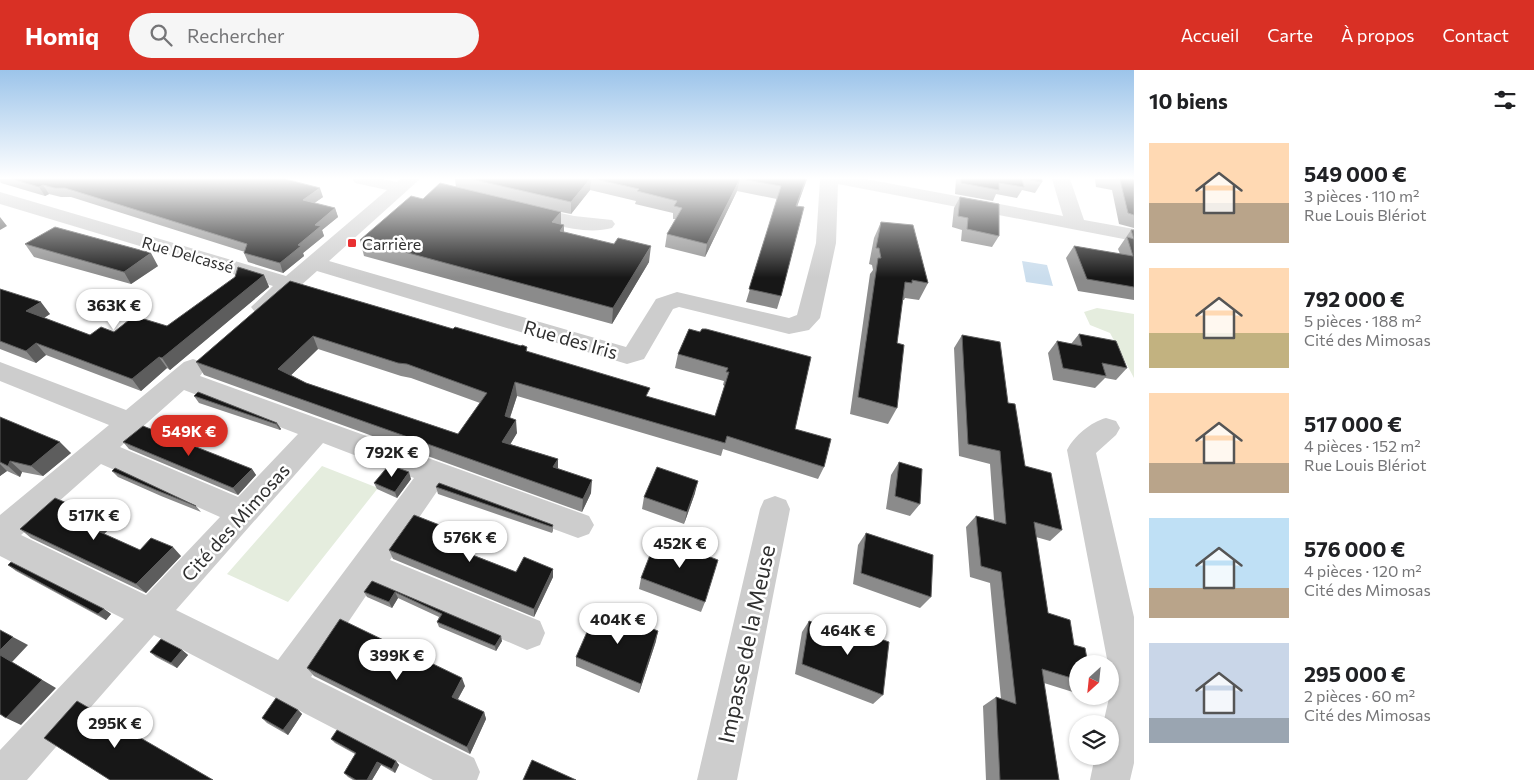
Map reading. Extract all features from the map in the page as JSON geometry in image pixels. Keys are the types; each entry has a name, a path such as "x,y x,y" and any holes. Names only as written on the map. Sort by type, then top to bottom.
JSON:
{"street":[{"name":"Rue Delcassé","path":"48,212 290,284"},
{"path":"246,322 377,212"},
{"path":"530,212 574,223 605,224"},
{"name":"Rue des Iris","path":"314,264 627,356 635,353 664,304 677,299 789,326 801,325 808,318 826,243 827,212"},
{"path":"1014,212 1134,235"},
{"path":"1072,212 1076,224"},
{"path":"0,534 209,353"},
{"path":"0,371 130,422"},
{"path":"180,379 578,525"},
{"path":"1106,428 1081,450 1131,685 1110,780"},
{"name":"Cité des Mimosas","path":"0,780 318,430"},
{"path":"98,450 243,513"},
{"path":"284,684 434,473"},
{"name":"Impasse de la Meuse","path":"717,780 775,509"},
{"path":"0,540 151,614 284,684 460,772"},
{"path":"368,566 527,633"}],"green space":[{"path":"1097,308 1134,314 1134,378 1110,333 1090,325 1084,312"},
{"path":"322,466 378,488 288,602 227,574"}],"water":[{"path":"1022,261 1047,265 1053,286 1026,282"}],"building":[{"path":"143,212 330,212 315,225 321,226 280,263 244,253 247,244"},
{"path":"392,212 561,212 552,222 564,225 560,231 614,244 618,238 651,246 613,308 360,240"},
{"path":"680,212 723,212 707,244 667,234"},
{"path":"773,212 803,212 781,296 749,289"},
{"path":"958,212 999,212 999,236 967,229 968,218 958,216"},
{"path":"881,222 913,225 928,283 912,280 912,283 905,282 897,343 904,345 897,408 858,397 878,258 881,258 879,248 876,248"},
{"path":"55,227 151,253 124,272 25,244"},
{"path":"1127,237 1134,239 1134,287 1087,279 1074,246 1133,256"},
{"path":"238,267 264,275 162,358 159,357 132,379 36,343 26,351 0,341 0,289 41,302 26,311 90,335 101,327 114,332 134,316 167,326 235,277"},
{"path":"290,281 453,329 455,327 522,345 527,347 526,351 650,388 646,396 715,416 729,372 726,372 728,368 678,354 689,329 700,332 702,329 706,329 811,357 795,429 831,439 824,467 727,436 725,443 515,382 505,416 516,420 502,442 558,459 553,467 592,480 583,499 196,362","holes":["313,336 398,363 407,364 487,393 458,434 306,383 278,369"]},
{"path":"1079,334 1116,341 1127,368 1102,363 1106,376 1063,368 1057,341 1082,346"},
{"path":"962,335 1000,342 1008,403 1015,404 1025,466 1051,473 1062,530 1034,522 1048,613 1070,620 1074,645 1085,648 1086,655 1069,655 1069,677 1042,669 1059,780 1000,780 996,697 1016,704 1001,572 981,566 976,516 1006,524 1000,451 968,444"},
{"path":"198,392 277,423 194,396"},
{"path":"0,417 60,442 31,466 10,461 8,466 0,462"},
{"path":"143,426 252,469 233,488 123,442"},
{"path":"899,462 922,469 920,504 895,496"},
{"path":"389,465 409,472 395,492 374,483"},
{"path":"657,467 698,481 687,512 644,497"},
{"path":"115,468 196,506 112,471"},
{"path":"439,483 553,525 552,527 436,487"},
{"path":"55,498 102,518 91,528 140,550 151,538 173,547 136,584 20,529"},
{"path":"414,515 465,535 457,549 516,572 524,557 553,569 534,609 389,550"},
{"path":"866,533 933,555 931,597 861,573"},
{"path":"657,537 718,560 705,602 641,578"},
{"path":"11,562 104,609 98,614 8,565"},
{"path":"372,581 501,636 495,646 437,622 442,614 395,592 389,602 364,592"},
{"path":"598,607 658,631 641,684 576,657"},
{"path":"340,619 462,678 452,697 484,712 467,747 307,668"},
{"path":"809,621 854,638 856,630 889,642 883,695 802,664"},
{"path":"0,630 13,637 0,650"},
{"path":"161,639 182,650 171,663 150,652"},
{"path":"0,655 42,680 6,718 0,714"},
{"path":"276,698 298,710 283,730 262,718"},
{"path":"77,701 213,780 110,780 44,738"},
{"path":"337,730 396,761 392,769 377,762 367,780 356,780 344,773 356,753 331,739"},
{"path":"532,760 576,780 523,780"}],"place":[{"name":"Carrière","path":"352,243"}]}
